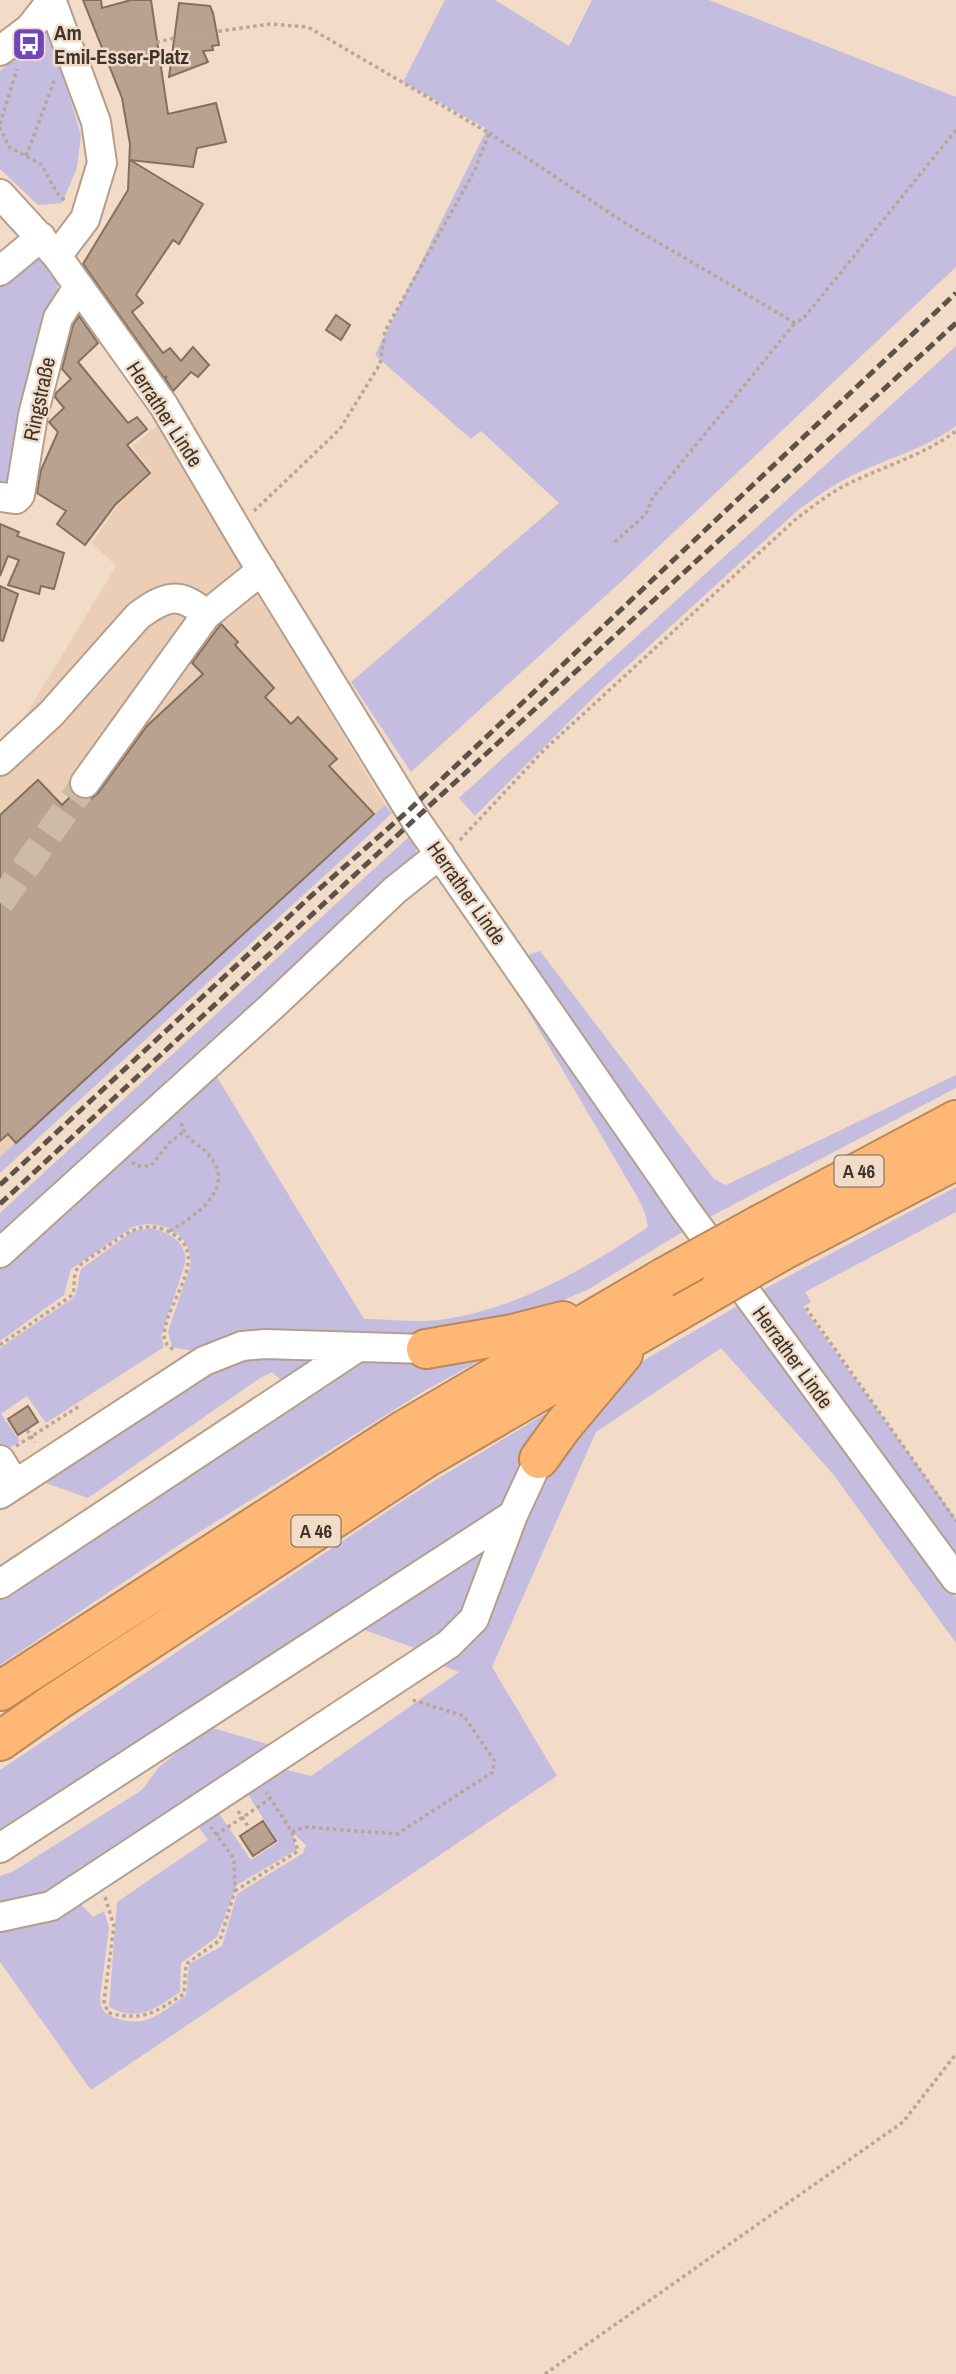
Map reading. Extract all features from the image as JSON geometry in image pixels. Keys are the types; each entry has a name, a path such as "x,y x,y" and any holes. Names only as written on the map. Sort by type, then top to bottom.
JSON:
{"highway":[{"name":"A 46","path":"0,1691 404,1430 612,1308 671,1294 771,1237 956,1120"},
{"name":"A 46","path":"771,1237 956,1160"},
{"name":"A 46","path":"0,1741 429,1456 640,1333 671,1294"},
{"path":"426,1349 513,1334 612,1308"},
{"path":"539,1459 578,1406 640,1333"}],"street":[{"path":"0,51 30,28 52,1"},
{"path":"0,271 49,247 85,219 102,163 96,122 52,1"},
{"name":"Herrather Linde","path":"0,194 49,247 164,406 409,810 685,1209 956,1579"},
{"name":"Ringstraße","path":"0,498 16,499 20,495 33,415 58,318 78,287"},
{"path":"85,783 206,615 262,570"},
{"path":"0,761 51,714 138,616 152,606 167,599 180,598 192,602 206,615"},
{"path":"0,1253 270,1008 395,890 440,854"},
{"path":"5,1455 7,1489 204,1361 242,1346 265,1343 426,1349"},
{"path":"0,1584 358,1347"},
{"path":"0,1917 51,1906 449,1644 474,1619 513,1515 539,1459"},
{"path":"0,1848 513,1515"}],"path":[{"path":"26,156 71,53 270,24 308,27 489,133 622,221 795,323"},
{"path":"30,28 0,126 9,147 41,164 57,193 85,219"},
{"path":"615,542 646,514 652,499 956,130"},
{"path":"236,528 340,429 380,364 385,331 475,170 489,133"},
{"path":"440,854 469,832 545,750 796,519 817,502 847,484 932,448 956,431"},
{"path":"169,1232 212,1199 216,1188 216,1170 208,1154 183,1132 175,1094"},
{"path":"117,1147 136,1166 152,1166 169,1143 183,1132"},
{"path":"0,1345 71,1296 76,1270 132,1230 149,1226 169,1232 185,1244 189,1260 164,1338 170,1349 200,1355 204,1361"},
{"path":"806,1308 956,1521"},
{"path":"5,1455 81,1405"},
{"path":"292,1832 305,1827 397,1834 493,1772 494,1760 464,1716 380,1689"},
{"path":"235,1891 299,1851 292,1832 254,1772"},
{"path":"216,1835 270,1799"},
{"path":"98,1875 114,1926 104,2001 108,2013 128,2017 151,2015 184,1994 186,1964 220,1940 235,1891 233,1859 198,1809"},
{"path":"545,2374 903,2123 956,2054"}],"shaded area":[{"path":"445,0 495,0 569,46 592,0 709,0 956,97 956,267 623,580 411,772 351,682 559,503 481,431 471,439 375,355 487,129 403,82"},
{"path":"50,32 81,135 77,168 62,203 38,205 0,169 0,71"},
{"path":"39,249 61,272 10,479 0,487 0,280"},
{"path":"956,346 956,426 919,447 846,479 798,510 601,690 475,816 459,798"},
{"path":"158,425 385,805 0,1157 0,740 24,718 116,566 92,543 116,507 152,472 132,446"},
{"path":"385,805 392,813 0,1173 0,1157"},
{"path":"413,833 417,844 415,857 0,1247 0,1213"},
{"path":"540,951 714,1179 726,1185 956,1075 956,1088 704,1220 523,957"},
{"path":"505,972 686,1230 587,1290 517,1320 462,1335 218,1342 192,1351 172,1347 168,1331 190,1267 187,1245 181,1237 163,1226 141,1225 131,1228 71,1269 64,1295 0,1341 0,1261 212,1069 364,1319 439,1320 495,1307 549,1286 648,1227 638,1198"},
{"path":"956,1187 956,1212 805,1292 811,1302 803,1307 956,1519 956,1565 755,1294"},
{"path":"151,1228 165,1233 181,1244 185,1256 185,1264 161,1336 164,1347 46,1423 27,1396 1,1414 20,1441 3,1452 0,1446 0,1348 73,1298 81,1269 133,1231"},
{"path":"739,1305 752,1327 956,1598 956,1643 833,1474 721,1348 596,1432 492,1667 557,1776 91,2090 0,1962 0,1930 79,1902 93,1917 104,1911 109,1928 100,1998 102,2009 106,2013 126,2021 145,2020 161,2013 186,1995 189,1964 222,1946 237,1894 303,1853 306,1845 293,1833 296,1850 237,1885 217,1937 181,1963 180,1992 155,2008 138,2014 120,2012 109,2007 117,1902 208,1840 198,1826 218,1812 251,1860 278,1842 246,1791 283,1769 311,1776 459,1672 441,1665 546,1467 629,1369"},
{"path":"496,1349 424,1391 182,1543 0,1665 0,1596 357,1360"},
{"path":"245,1353 304,1357 307,1363 303,1371 285,1384 272,1372 260,1378 88,1498 37,1480 215,1363"},
{"path":"568,1400 502,1510 0,1843 0,1770 416,1492"},
{"path":"489,1543 468,1609 423,1651 359,1628"},
{"path":"209,1727 274,1746 239,1764 204,1794 54,1893 0,1907 0,1876 14,1871 142,1790 159,1767"}],"building":[{"path":"83,0 101,0 102,8 131,0 151,0 168,114 216,103 226,142 197,148 193,167 130,160 203,204 179,244 173,240 136,295 143,303 132,312 163,353 170,348 181,361 193,347 209,365 198,377 191,372 173,391 165,378 167,376 164,378 83,264 128,190 130,144 122,98"},
{"path":"179,3 210,6 219,45 212,46 213,50 203,51 208,62 169,77"},
{"path":"336,315 350,325 341,340 326,330"},
{"path":"79,316 98,343 78,362 128,423 137,417 147,429 127,445 150,473 115,505 85,545 57,524 66,511 37,493 41,470 58,432 49,422 64,408 55,397 56,393 71,379 62,369 73,325"},
{"path":"0,524 19,532 17,536 64,553 54,589 41,586 39,594 8,585 19,560 8,556 0,576"},
{"path":"0,586 18,594 3,641 0,640"},
{"path":"221,624 238,642 235,645 274,688 265,697 291,724 298,717 337,759 329,766 374,814 16,1143 8,1134 0,1141 0,815 38,780 62,805 73,794 84,800 98,793 147,726 203,674 192,663"},
{"path":"28,1406 38,1422 18,1435 8,1419"},
{"path":"263,1821 276,1841 253,1856 240,1836"}],"tunnel":[{"path":"0,903 85,783"}],"railway":[{"path":"0,1185 310,897 409,810 956,293"},
{"path":"0,1204 956,323"}],"place":[{"name":"Am Emil-Esser-Platz","path":"29,44"}]}
